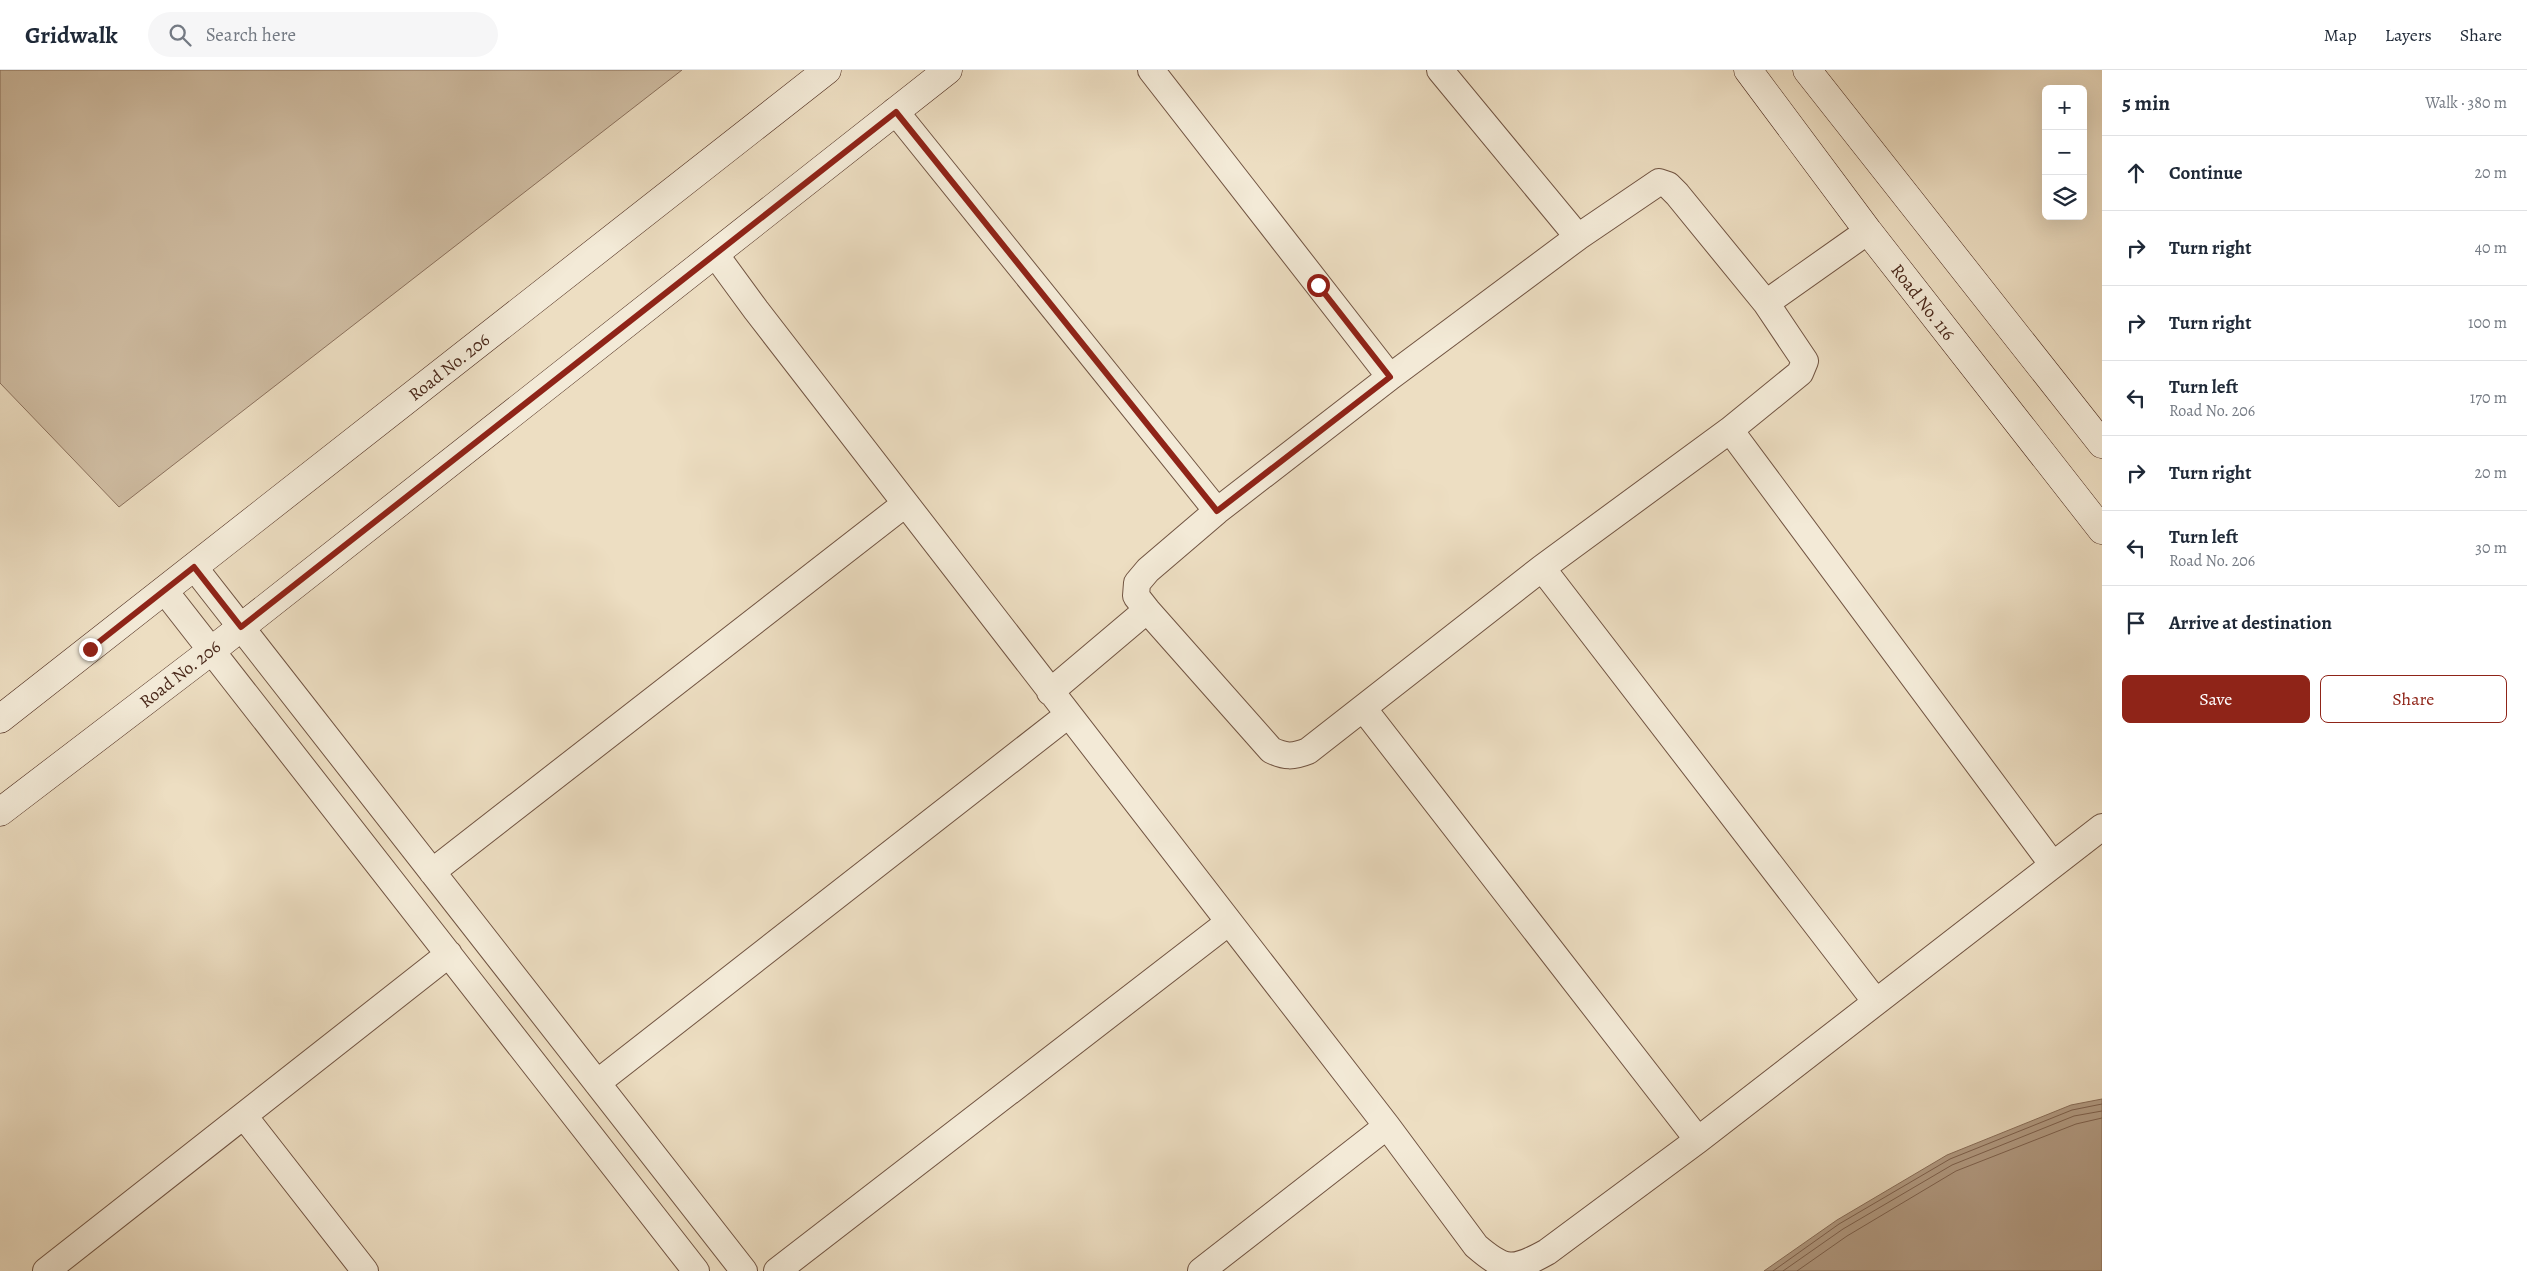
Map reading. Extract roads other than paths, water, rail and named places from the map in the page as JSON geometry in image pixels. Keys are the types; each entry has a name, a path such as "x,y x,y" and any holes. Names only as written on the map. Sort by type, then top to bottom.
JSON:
{"street":[{"name":"Road No. 206","path":"0,719 828,70"},
{"name":"Road No. 206","path":"0,812 211,651 948,70"},
{"path":"1151,70 1390,377"},
{"path":"1440,70 1578,237"},
{"name":"Road No. 116","path":"1748,70 1868,231 2102,530"},
{"path":"1807,70 2102,444"},
{"path":"896,112 1217,511"},
{"path":"1659,182 1668,185 1766,303 1805,360 1800,373 1730,430 1542,568 1308,751 1293,757 1282,755 1271,750 1147,610 1136,596 1137,583 1148,570 1217,511 1390,377 1578,237 1659,182"},
{"path":"1766,303 1868,231"},
{"path":"715,254 905,504 1387,1126 1476,1246 1492,1260 1507,1268 1522,1266 1547,1252 1698,1140 2102,827"},
{"path":"1730,430 2054,865"},
{"path":"432,872 905,504"},
{"path":"194,567 744,1271"},
{"path":"1542,568 1876,1002"},
{"path":"164,590 696,1271"},
{"path":"1050,692 1147,610"},
{"path":"1363,708 1698,1140"},
{"path":"597,1083 1068,715"},
{"path":"778,1271 1228,922"},
{"path":"46,1271 448,954"},
{"path":"244,1116 365,1271"},
{"path":"1202,1271 1387,1126"}],"water":[{"path":"2102,1099 2102,1271 1764,1271 1837,1220 1947,1155 2071,1105"}]}
